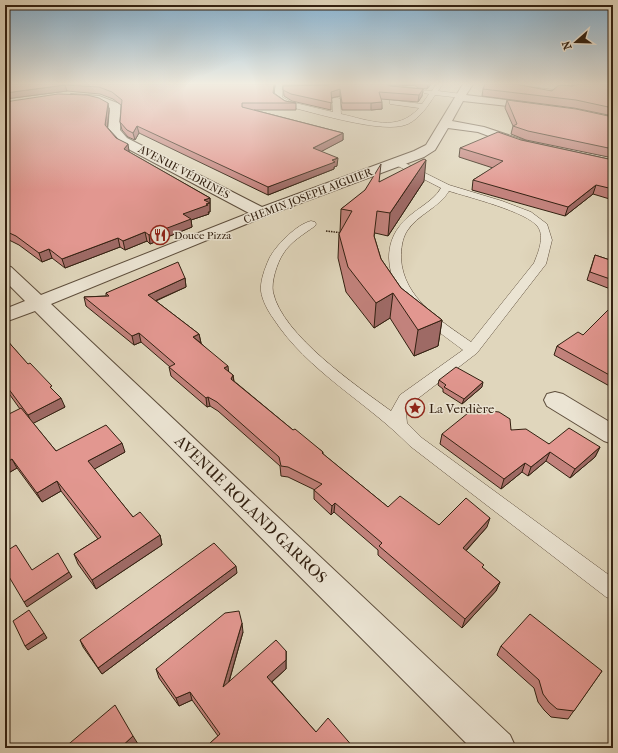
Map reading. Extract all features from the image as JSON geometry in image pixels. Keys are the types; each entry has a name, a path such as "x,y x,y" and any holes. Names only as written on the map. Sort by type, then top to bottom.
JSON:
{"street":[{"name":"AVENUE VÉDRINES","path":"115,119 114,131 123,141 261,214"},
{"name":"CHEMIN JOSEPH AIGUIER","path":"5,316 261,214 419,154 431,147 449,119"},
{"path":"446,124 480,129 531,146"},
{"name":"AVENUE ROLAND GARROS","path":"5,271 497,748"},
{"path":"555,400 613,435"}],"lane":[{"path":"354,119 379,125 403,124 410,119"},
{"path":"397,162 446,187 524,212 538,220 544,227 546,248 540,264 472,350 406,399 398,413 399,425"},
{"path":"446,187 442,197 417,213 403,227 396,244 394,262 402,288 424,313 472,350"},
{"path":"308,226 277,253 267,291 275,312 293,336 312,356 339,380 399,425 416,442 613,590"}],"path":[{"path":"308,226 343,233"}],"building":[{"path":"5,119 106,119 105,125 116,138 128,144 124,149 210,198 204,200 210,203 206,204 208,205 183,214 191,219 149,235 145,232 123,241 118,238 62,259 49,249 39,253 16,236 5,231"},
{"path":"120,119 289,119 343,133 313,148 338,158 332,160 335,162 268,187 137,126 133,133 127,130 120,122"},
{"path":"515,119 613,119 613,149 528,131 513,126 517,124"},
{"path":"498,132 521,140 613,160 613,189 596,185 568,207 473,180 503,161 460,148"},
{"path":"424,159 426,160 390,213 377,211 374,236 381,259 401,288 442,320 418,330 393,293 376,303 348,267 339,234 352,211 341,209 365,190 381,164 379,182"},
{"path":"595,255 613,261 613,280 590,272"},
{"path":"178,262 185,278 148,295 199,334 193,337 228,366 224,368 233,375 231,379 293,430 295,429 388,507 400,496 439,525 466,498 490,518 463,548 484,565 482,567 500,582 465,619 379,546 382,543 335,503 332,506 314,490 322,484 288,467 281,466 279,457 217,402 208,397 206,398 169,367 175,364 139,333 132,336 84,297 109,296 106,293"},
{"path":"613,305 613,377 557,346 578,332 583,335"},
{"path":"5,338 28,364 30,363 52,386 50,387 61,398 28,415 5,384"},
{"path":"456,367 483,382 464,399 444,387 446,385 439,380"},
{"path":"21,408 56,451 106,425 122,443 88,461 133,517 140,512 160,535 92,580 74,554 101,537 57,481 37,493 12,459 5,463 5,416"},
{"path":"473,409 499,412 510,419 511,430 526,429 549,444 569,428 600,447 575,469 550,452 531,467 525,463 504,479 442,434"},
{"path":"214,543 236,566 98,668 80,640"},
{"path":"16,545 32,570 58,553 69,572 24,602 5,570 5,552"},
{"path":"29,610 44,633 25,646 13,621"},
{"path":"239,611 242,623 223,687 276,640 286,651 286,660 267,677 316,732 328,718 354,748 211,748 209,744 220,734 190,692 176,698 156,669 225,613"},
{"path":"530,614 602,671 574,711 557,709 549,702 543,694 539,680 501,646"},
{"path":"115,705 133,736 120,748 64,748"}],"place":[{"name":"Douce Pizza","path":"160,235"},
{"name":"La Verdière","path":"415,408"}]}
